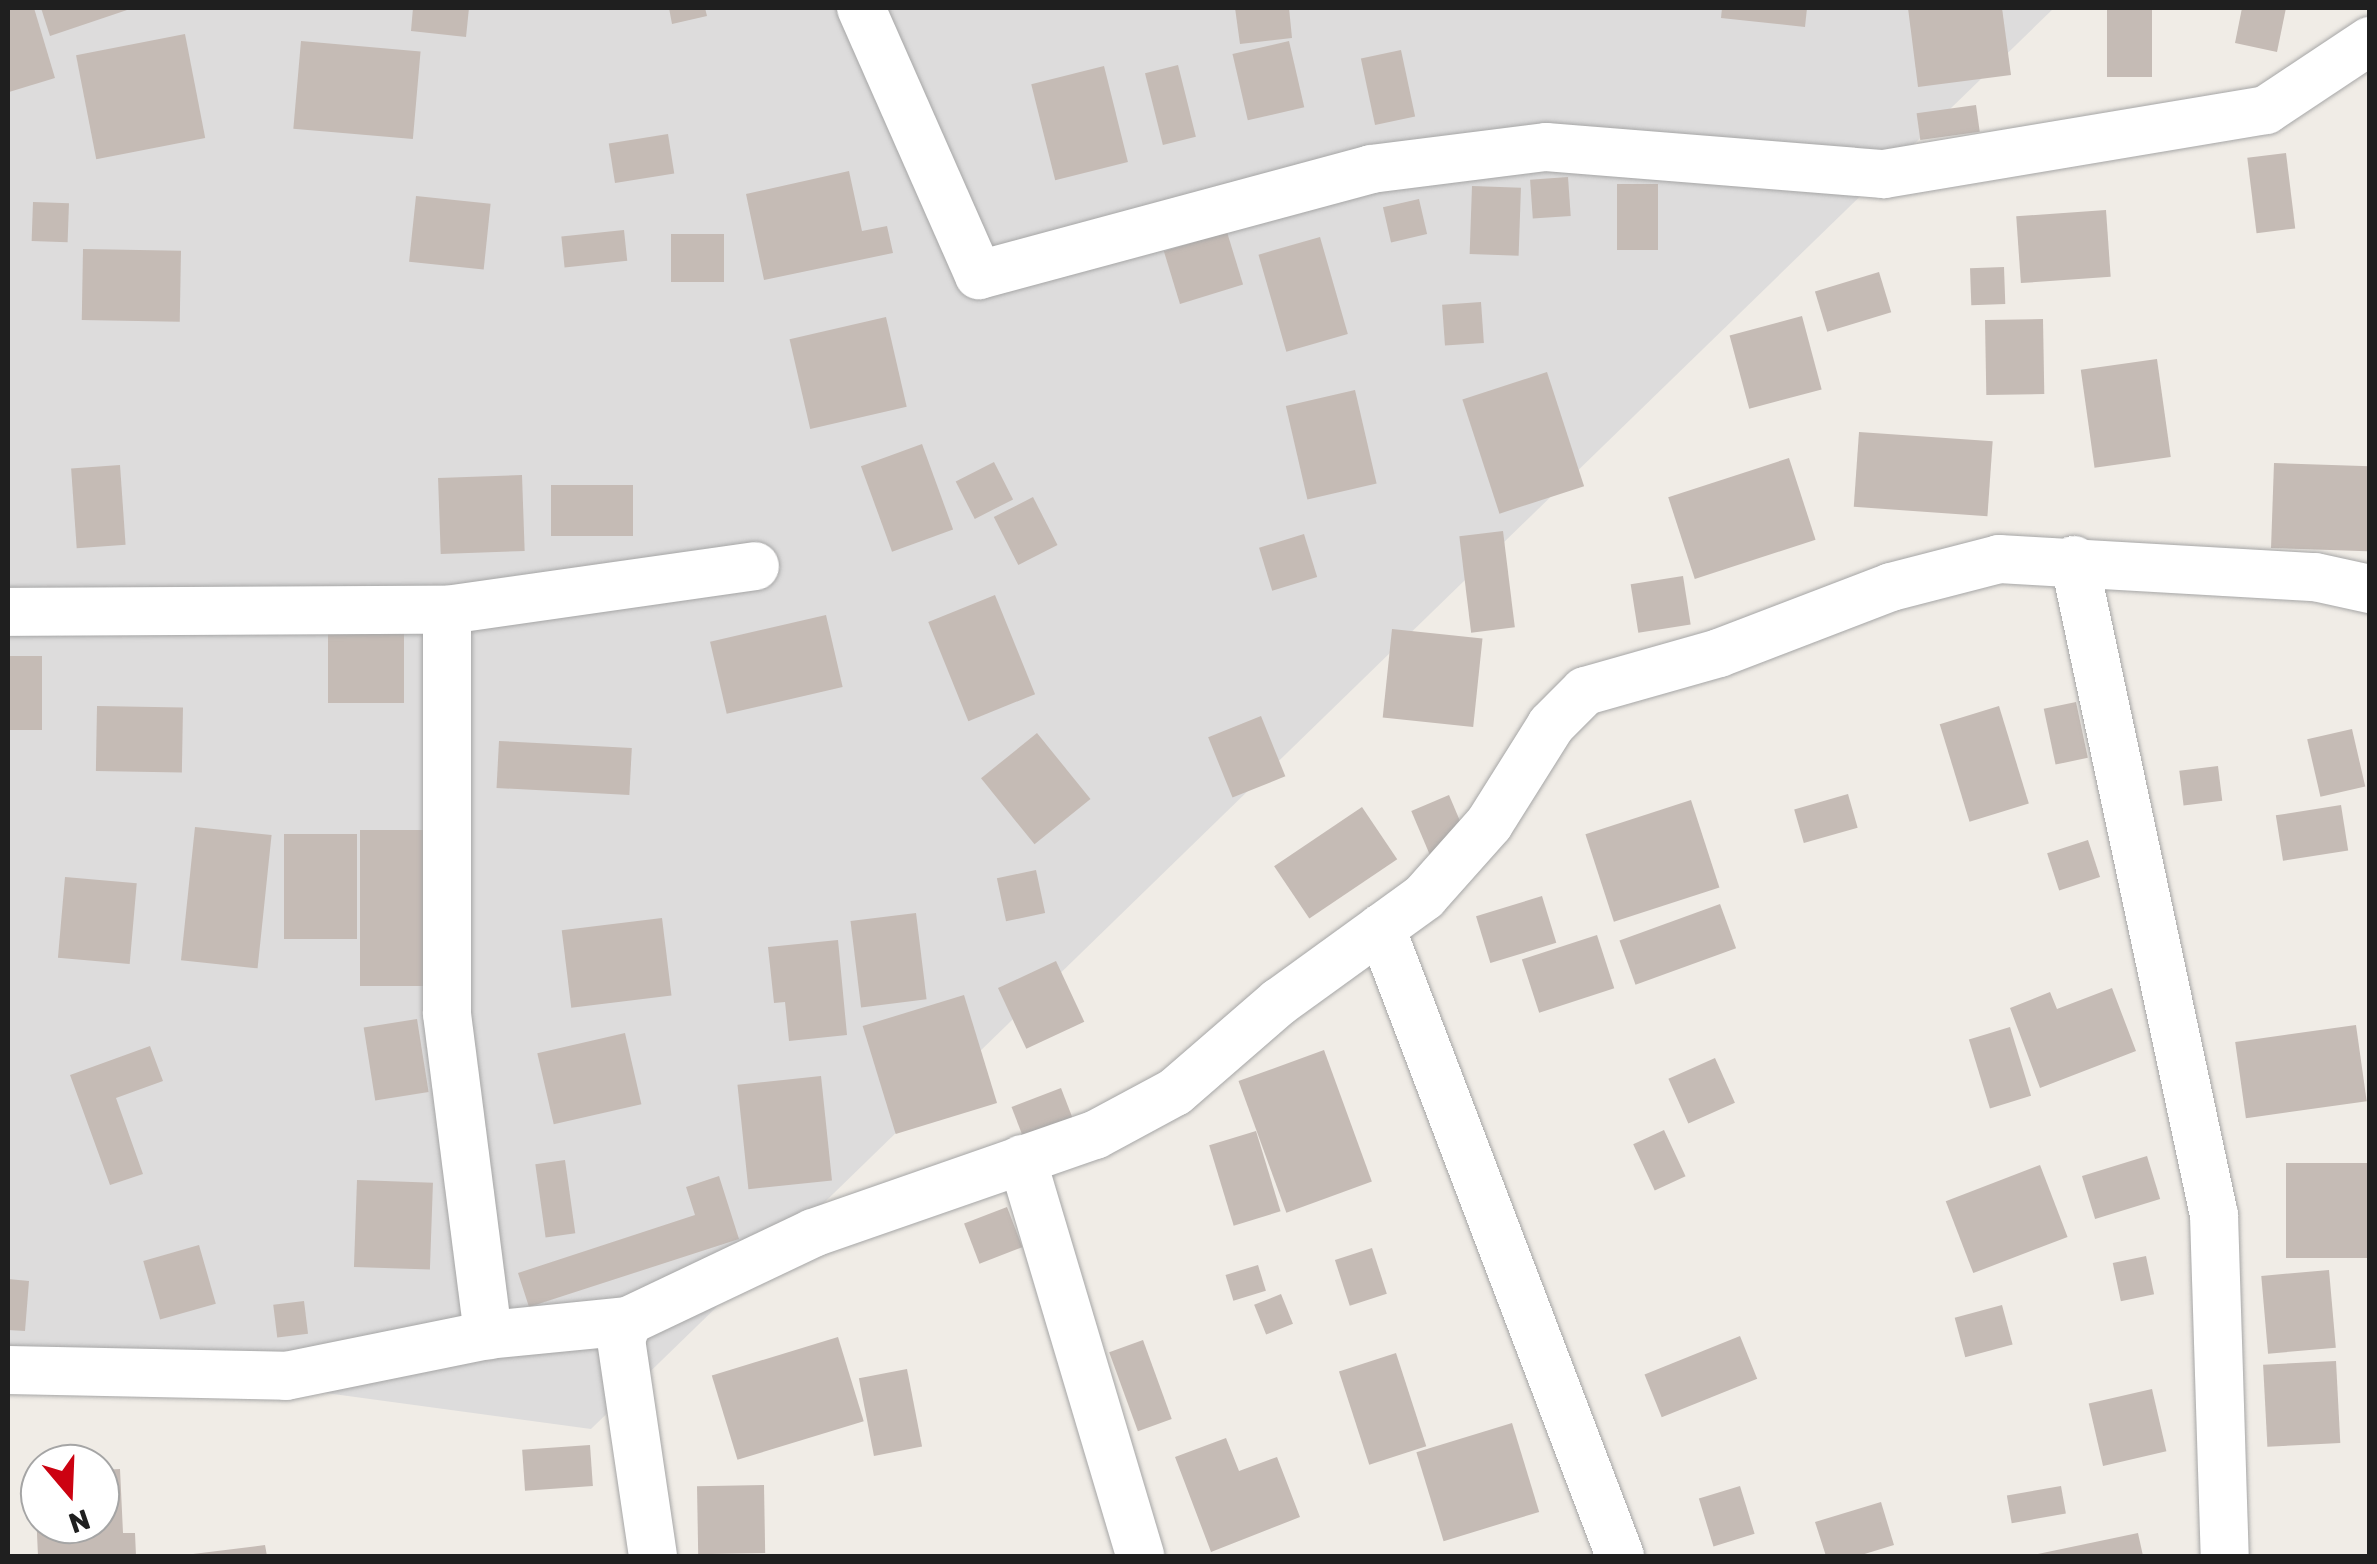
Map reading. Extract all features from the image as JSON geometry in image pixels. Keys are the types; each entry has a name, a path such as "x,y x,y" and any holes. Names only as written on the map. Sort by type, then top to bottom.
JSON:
{"street":[{"path":"861,8 979,276 1371,169 1546,147 1884,174 2190,123 2266,110 2370,41"},
{"path":"8,1370 286,1376 488,1335 628,1320 814,1233 1095,1135 1175,1092 1278,1002 1424,898 1490,824 1552,725 1585,691 1719,653 1891,586 1999,558 2314,577 2370,589"},
{"path":"2074,560 2214,1216 2226,1556"},
{"path":"8,612 447,610 754,566"},
{"path":"447,610 447,1014 488,1335"},
{"path":"1382,928 1620,1556"},
{"path":"1022,1159 1140,1556"},
{"path":"628,1320 622,1340 653,1556"}],"shaded area":[{"path":"8,8 2054,8 591,1429 8,1350"}],"building":[{"path":"8,8 34,8 55,78 9,92"},
{"path":"41,8 133,8 50,36"},
{"path":"413,8 469,8 466,37 411,31"},
{"path":"669,8 705,8 707,16 672,24"},
{"path":"1235,8 1289,8 1292,38 1240,44"},
{"path":"1722,8 1807,8 1805,27 1721,18"},
{"path":"1908,8 2002,8 2011,75 1918,87"},
{"path":"2107,8 2152,8 2152,77 2107,77"},
{"path":"2242,8 2286,8 2277,52 2235,43"},
{"path":"185,34 205,138 96,159 76,55"},
{"path":"301,41 421,51 413,139 293,129"},
{"path":"1289,41 1304,107 1248,120 1232,54"},
{"path":"1401,50 1415,117 1375,125 1361,59"},
{"path":"1178,65 1196,137 1163,145 1145,73"},
{"path":"1104,66 1128,162 1055,180 1031,84"},
{"path":"1976,105 1980,132 1920,140 1917,113"},
{"path":"668,134 674,174 615,183 609,143"},
{"path":"2286,153 2295,228 2257,233 2247,158"},
{"path":"849,171 862,231 887,226 893,253 764,280 746,194"},
{"path":"1568,177 1571,216 1533,219 1530,180"},
{"path":"1617,184 1658,184 1658,250 1617,250"},
{"path":"1472,186 1521,188 1519,256 1470,254"},
{"path":"416,196 491,204 484,269 409,262"},
{"path":"1419,199 1427,234 1391,242 1383,207"},
{"path":"33,202 69,203 68,242 32,241"},
{"path":"2106,210 2111,277 2021,283 2016,216"},
{"path":"624,230 627,261 565,267 561,237"},
{"path":"1227,232 1243,285 1180,304 1164,251"},
{"path":"671,234 724,234 724,282 671,282"},
{"path":"1320,237 1348,334 1286,352 1258,255"},
{"path":"83,249 181,251 180,322 82,320"},
{"path":"2004,267 2005,304 1971,305 1970,268"},
{"path":"1879,272 1891,312 1827,332 1815,292"},
{"path":"1481,302 1484,343 1445,346 1442,305"},
{"path":"1802,316 1822,389 1749,409 1730,335"},
{"path":"886,317 907,407 810,429 790,339"},
{"path":"2043,319 2044,394 1986,395 1985,320"},
{"path":"2157,359 2171,457 2095,468 2081,370"},
{"path":"1547,372 1584,486 1499,514 1462,400"},
{"path":"1355,390 1377,484 1307,500 1286,406"},
{"path":"1859,432 1993,441 1987,516 1854,507"},
{"path":"922,444 953,530 892,552 861,466"},
{"path":"1789,458 1816,540 1695,579 1668,497"},
{"path":"994,462 1013,499 975,519 956,482"},
{"path":"2274,463 2370,466 2367,551 2271,548"},
{"path":"120,465 126,545 77,548 71,468"},
{"path":"522,475 525,551 441,554 438,478"},
{"path":"551,485 633,485 633,536 551,536"},
{"path":"1033,497 1058,545 1018,565 994,517"},
{"path":"1503,531 1515,627 1471,633 1459,536"},
{"path":"1304,534 1317,577 1272,591 1259,548"},
{"path":"1683,576 1691,624 1638,633 1631,584"},
{"path":"995,595 1035,694 968,721 928,622"},
{"path":"826,615 843,687 727,714 710,642"},
{"path":"1392,629 1483,639 1473,727 1383,718"},
{"path":"328,631 404,631 404,703 328,703"},
{"path":"8,656 42,656 42,730 8,730"},
{"path":"2076,702 2088,758 2056,765 2044,709"},
{"path":"97,706 183,708 182,772 96,771"},
{"path":"1999,706 2029,804 1970,822 1940,724"},
{"path":"1261,716 1285,776 1232,798 1208,737"},
{"path":"2352,729 2365,786 2320,797 2307,739"},
{"path":"1037,733 1090,799 1035,844 981,778"},
{"path":"499,741 632,748 629,795 497,788"},
{"path":"2218,766 2222,801 2184,805 2179,771"},
{"path":"1848,794 1858,828 1804,843 1794,809"},
{"path":"1449,795 1468,839 1430,855 1411,811"},
{"path":"1691,800 1719,887 1614,922 1585,834"},
{"path":"2341,805 2348,850 2283,861 2276,815"},
{"path":"1362,807 1397,859 1309,919 1274,866"},
{"path":"195,827 272,835 258,968 181,960"},
{"path":"360,830 435,830 435,986 360,986"},
{"path":"284,834 357,834 357,939 284,939"},
{"path":"2088,840 2100,877 2059,890 2047,853"},
{"path":"1036,870 1045,913 1006,921 997,878"},
{"path":"65,877 137,883 130,964 58,958"},
{"path":"1542,896 1556,943 1490,963 1476,916"},
{"path":"1720,904 1736,948 1636,985 1619,941"},
{"path":"916,913 927,999 861,1007 850,921"},
{"path":"662,918 672,995 571,1008 562,930"},
{"path":"1597,935 1614,988 1539,1013 1522,959"},
{"path":"838,940 847,1035 789,1041 785,1002 774,1003 768,947"},
{"path":"1056,961 1084,1022 1026,1049 998,988"},
{"path":"2112,988 2136,1051 2040,1088 2010,1008 2050,992 2057,1009"},
{"path":"964,995 997,1103 896,1134 863,1026"},
{"path":"417,1019 429,1092 375,1101 364,1027"},
{"path":"2356,1025 2367,1101 2246,1118 2235,1042"},
{"path":"2010,1027 2031,1096 1990,1108 1969,1040"},
{"path":"625,1033 641,1104 554,1124 537,1053"},
{"path":"150,1046 163,1081 116,1098 143,1174 110,1185 70,1075"},
{"path":"1324,1050 1372,1182 1286,1213 1238,1081"},
{"path":"1715,1058 1735,1103 1688,1124 1668,1079"},
{"path":"821,1076 832,1180 748,1189 737,1085"},
{"path":"1061,1088 1073,1119 1023,1138 1012,1107"},
{"path":"1664,1130 1686,1176 1655,1191 1633,1144"},
{"path":"1256,1131 1281,1211 1234,1226 1209,1145"},
{"path":"2147,1156 2160,1199 2095,1219 2082,1176"},
{"path":"565,1160 575,1233 546,1237 535,1164"},
{"path":"2286,1163 2370,1163 2370,1258 2286,1258"},
{"path":"2040,1165 2068,1237 1973,1273 1946,1201"},
{"path":"719,1176 739,1239 529,1307 518,1273 695,1215 686,1187"},
{"path":"357,1180 433,1183 430,1270 354,1267"},
{"path":"1007,1207 1022,1247 979,1264 964,1223"},
{"path":"199,1245 216,1304 160,1320 143,1261"},
{"path":"1372,1248 1387,1294 1350,1306 1335,1260"},
{"path":"2146,1256 2154,1294 2121,1301 2113,1263"},
{"path":"1258,1265 1266,1291 1233,1301 1225,1275"},
{"path":"2329,1270 2336,1348 2268,1354 2261,1276"},
{"path":"8,1279 29,1281 25,1331 8,1330"},
{"path":"1281,1294 1293,1324 1266,1335 1254,1305"},
{"path":"304,1301 308,1334 277,1338 273,1305"},
{"path":"2002,1305 2013,1345 1965,1357 1955,1318"},
{"path":"1740,1336 1757,1379 1662,1417 1645,1375"},
{"path":"838,1337 864,1421 737,1460 712,1376"},
{"path":"1143,1340 1172,1419 1138,1431 1109,1352"},
{"path":"1396,1353 1426,1446 1369,1465 1339,1372"},
{"path":"2336,1361 2340,1443 2267,1447 2263,1365"},
{"path":"907,1369 922,1447 874,1456 859,1378"},
{"path":"2152,1389 2166,1451 2103,1466 2089,1404"},
{"path":"1512,1423 1539,1512 1444,1541 1416,1452"},
{"path":"1226,1438 1239,1471 1277,1457 1300,1517 1211,1552 1175,1457"},
{"path":"590,1445 593,1486 525,1491 522,1450"},
{"path":"120,1469 123,1533 135,1533 136,1556 38,1556 37,1544 120,1544"},
{"path":"764,1485 765,1553 698,1554 697,1486"},
{"path":"1740,1486 1755,1534 1713,1546 1699,1499"},
{"path":"2061,1486 2066,1514 2012,1523 2007,1496"},
{"path":"1881,1502 1894,1545 1858,1556 1826,1556 1815,1522"},
{"path":"2138,1533 2143,1556 2033,1556 2033,1555"},
{"path":"265,1545 267,1556 193,1556 193,1554"}]}
